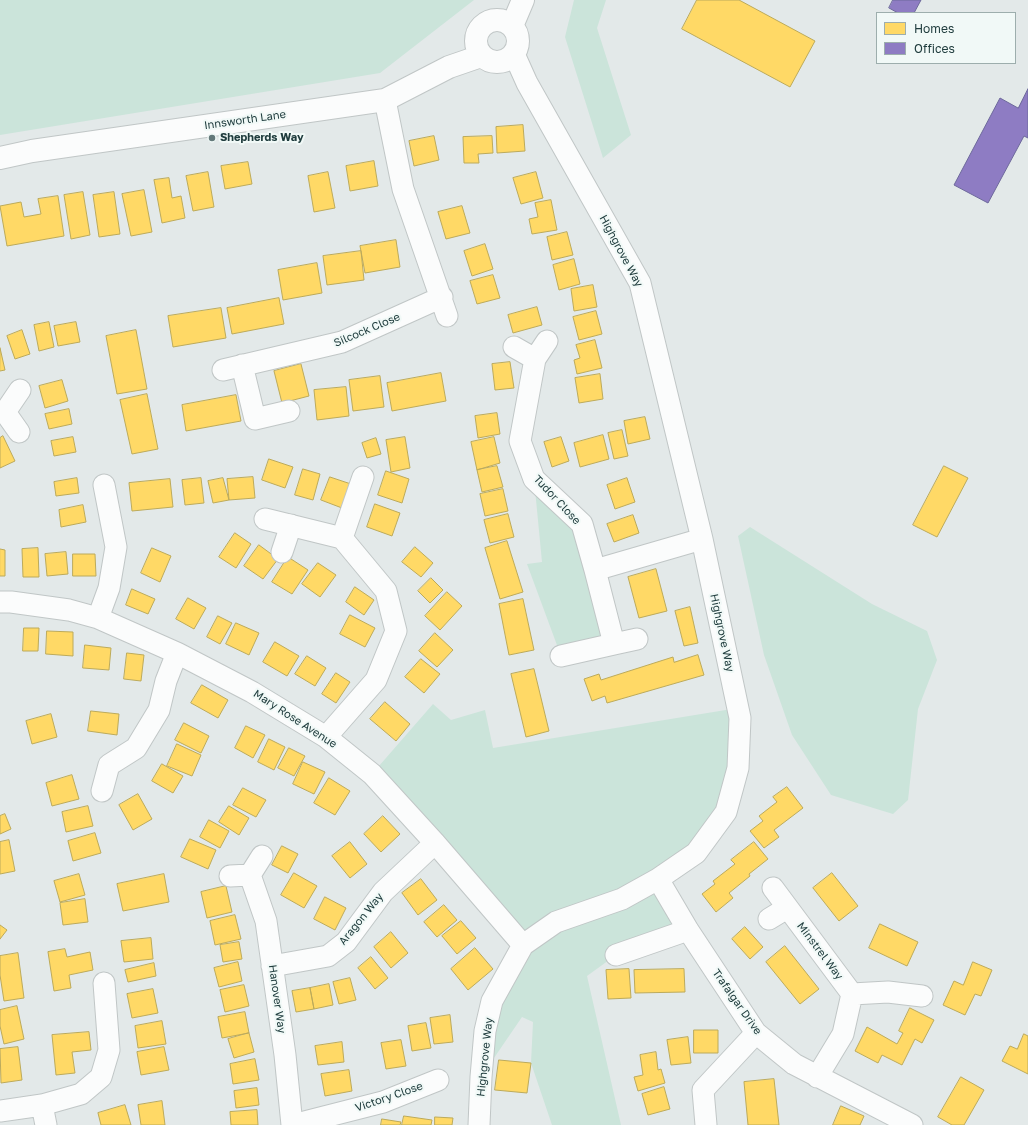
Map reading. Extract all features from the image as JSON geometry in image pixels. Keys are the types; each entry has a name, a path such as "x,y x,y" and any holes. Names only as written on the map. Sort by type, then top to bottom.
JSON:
{"street":[{"path":"512,26 523,0"},
{"path":"494,20 502,20 512,26 518,39 518,46 514,54 501,62 487,60 481,56 477,49 476,42 476,35 480,28 487,22 494,20"},
{"name":"Highgrove Way","path":"479,1125 485,1031 492,1001 522,945 556,922 622,899 658,879 696,852 726,812 738,768 740,718 702,539 640,283 531,90 514,54"},
{"name":"Innsworth Lane","path":"0,158 40,150 385,100 449,67 481,56"},
{"name":"Silcock Close","path":"289,412 255,419 232,367 342,342 444,306 403,189 385,100"},
{"name":"Tudor Close","path":"547,341 535,359 520,441 534,478 582,524 614,644"},
{"path":"514,347 535,359"},
{"path":"19,432 2,412 20,390"},
{"path":"342,538 363,477"},
{"path":"98,618 124,544 104,485"},
{"path":"265,519 342,538 386,591 396,631 376,680 326,737"},
{"path":"282,552 291,525"},
{"path":"595,570 702,539"},
{"name":"Mary Rose Avenue","path":"0,602 11,602 69,610 98,618 178,653 252,692 326,737 372,774 435,843 522,945"},
{"path":"561,656 637,639"},
{"path":"102,791 102,759 136,748 159,710 166,681 178,653"},
{"name":"Aragon Way","path":"272,966 328,956 346,942 383,892 435,843"},
{"name":"Hanover Way","path":"262,856 240,875 266,921 285,1055 293,1125"},
{"name":"Trafalgar Drive","path":"658,879 688,930 756,1033 794,1064 912,1125"},
{"name":"Minstrel Way","path":"773,888 852,994"},
{"path":"769,919 787,908"},
{"path":"616,955 688,930"},
{"path":"817,1077 842,1034 852,994 888,992 922,996"},
{"path":"0,1111 44,1115 81,1094 101,1077 109,1050 99,994"},
{"path":"706,1125 703,1090 756,1033"},
{"name":"Victory Close","path":"293,1125 383,1102 438,1080"}],"green space":[{"path":"0,0 474,0 380,73 0,135"},
{"path":"574,0 606,0 597,28 631,135 603,158 565,37"},
{"path":"534,479 582,524 614,644 561,656 527,564 542,562"},
{"path":"750,527 872,604 927,631 937,660 918,709 908,800 893,814 831,795 792,735 764,655 738,536"},
{"path":"433,704 451,720 485,710 493,748 738,708 726,812 659,879 688,930 616,955 587,976 621,1125 552,1125 531,1063 533,1022 522,1017 481,1077 485,1031 522,945 372,774"}],"building: Homes":[{"path":"697,0 739,0 815,41 790,87 682,29"},
{"path":"523,125 525,151 497,153 496,127"},
{"path":"434,136 439,160 414,166 409,141"},
{"path":"492,136 493,153 478,154 479,163 464,163 463,137"},
{"path":"374,161 378,186 350,191 346,166"},
{"path":"248,162 252,184 225,189 221,166"},
{"path":"208,172 214,207 193,211 186,176"},
{"path":"328,172 335,208 314,212 308,176"},
{"path":"536,172 543,198 521,204 513,178"},
{"path":"169,178 172,198 181,196 185,218 162,223 154,180"},
{"path":"144,190 152,232 131,236 122,194"},
{"path":"83,192 90,235 71,239 64,195"},
{"path":"114,192 120,234 99,237 93,195"},
{"path":"58,196 64,236 7,246 0,206 21,202 24,217 41,214 38,199"},
{"path":"551,200 557,230 532,234 529,219 538,217 535,203"},
{"path":"462,206 470,233 446,239 438,212"},
{"path":"567,232 573,255 552,260 547,237"},
{"path":"396,240 400,267 365,273 360,246"},
{"path":"485,244 493,269 472,276 464,251"},
{"path":"361,251 364,280 327,285 323,256"},
{"path":"574,259 580,284 559,290 553,265"},
{"path":"317,263 322,293 283,300 278,270"},
{"path":"493,275 500,298 477,304 470,281"},
{"path":"593,285 597,307 574,311 571,289"},
{"path":"279,298 284,324 232,334 227,308"},
{"path":"537,307 542,325 513,333 508,315"},
{"path":"221,308 226,338 173,347 168,316"},
{"path":"596,311 602,334 579,340 573,317"},
{"path":"49,322 54,347 39,351 34,325"},
{"path":"76,322 80,342 58,346 54,326"},
{"path":"22,330 30,354 15,359 7,336"},
{"path":"136,330 147,389 117,394 106,336"},
{"path":"595,340 602,368 577,374 574,360 580,358 576,345"},
{"path":"0,348 5,370 0,371"},
{"path":"510,362 514,388 495,390 492,364"},
{"path":"301,364 309,396 282,403 274,371"},
{"path":"441,373 446,401 392,411 387,383"},
{"path":"600,374 603,399 579,403 575,378"},
{"path":"380,376 384,407 353,411 349,380"},
{"path":"62,380 68,401 45,408 39,386"},
{"path":"346,387 349,416 317,420 314,390"},
{"path":"147,394 158,449 132,454 120,400"},
{"path":"236,395 241,421 186,431 182,405"},
{"path":"69,409 72,424 49,429 45,414"},
{"path":"497,413 500,434 478,438 475,416"},
{"path":"645,417 650,439 628,444 624,421"},
{"path":"622,430 628,456 614,459 608,433"},
{"path":"603,435 609,459 580,467 574,443"},
{"path":"3,436 15,461 0,468 0,438"},
{"path":"73,437 76,452 54,456 51,441"},
{"path":"405,437 410,468 391,472 386,440"},
{"path":"494,437 500,463 477,470 471,442"},
{"path":"561,437 569,461 552,467 544,442"},
{"path":"376,438 381,454 367,458 362,443"},
{"path":"269,459 293,467 285,488 262,480"},
{"path":"497,466 503,487 482,492 477,470"},
{"path":"944,466 968,478 937,537 913,525"},
{"path":"303,469 320,474 313,500 295,495"},
{"path":"386,471 409,479 402,503 378,495"},
{"path":"253,477 255,498 229,500 227,479"},
{"path":"330,477 351,484 342,508 321,500"},
{"path":"77,478 79,493 56,496 54,482"},
{"path":"201,478 204,503 185,505 182,480"},
{"path":"223,478 229,500 213,503 208,481"},
{"path":"627,478 635,502 615,509 607,485"},
{"path":"170,479 173,507 132,511 129,483"},
{"path":"503,489 508,511 485,516 480,494"},
{"path":"375,504 400,513 392,536 367,527"},
{"path":"83,505 86,522 61,527 59,510"},
{"path":"508,514 514,537 490,543 484,520"},
{"path":"633,515 639,533 614,542 607,524"},
{"path":"235,533 251,544 236,568 219,557"},
{"path":"507,541 523,592 500,599 485,548"},
{"path":"259,545 278,559 263,579 244,566"},
{"path":"415,547 433,563 421,577 402,562"},
{"path":"38,548 39,577 23,577 22,549"},
{"path":"152,548 171,556 160,582 141,573"},
{"path":"0,549 5,550 5,576 0,576"},
{"path":"66,552 68,574 47,576 45,554"},
{"path":"73,554 95,554 96,576 73,576"},
{"path":"288,557 308,570 292,594 272,582"},
{"path":"318,563 336,575 320,597 302,584"},
{"path":"656,569 667,611 639,618 628,577"},
{"path":"431,578 443,590 430,603 418,591"},
{"path":"355,587 374,600 364,615 346,602"},
{"path":"132,589 155,599 148,614 126,605"},
{"path":"447,592 462,606 440,630 425,616"},
{"path":"188,598 206,608 194,629 176,619"},
{"path":"523,599 534,650 509,655 499,604"},
{"path":"690,607 698,643 684,646 675,611"},
{"path":"350,615 375,628 365,647 340,634"},
{"path":"218,616 232,623 220,644 207,637"},
{"path":"236,623 259,633 249,655 226,644"},
{"path":"24,628 39,628 38,651 23,651"},
{"path":"47,631 73,632 73,656 46,654"},
{"path":"435,633 453,650 437,667 419,651"},
{"path":"275,642 299,656 287,676 263,662"},
{"path":"85,645 111,648 109,670 83,668"},
{"path":"127,653 144,655 141,681 124,679"},
{"path":"698,655 704,675 607,703 605,696 592,701 584,679 599,674 601,680 673,657 674,662"},
{"path":"307,656 326,668 315,686 295,674"},
{"path":"421,659 440,674 424,693 405,677"},
{"path":"534,669 549,731 526,737 511,674"},
{"path":"336,673 350,682 336,703 322,694"},
{"path":"202,685 228,700 218,718 191,703"},
{"path":"385,702 410,724 396,741 370,719"},
{"path":"91,711 119,714 117,735 88,731"},
{"path":"51,714 57,737 32,744 26,721"},
{"path":"184,723 209,736 201,753 175,740"},
{"path":"246,726 265,735 253,758 235,748"},
{"path":"269,739 285,747 274,770 258,762"},
{"path":"177,744 201,755 192,776 167,766"},
{"path":"289,748 305,756 294,776 278,768"},
{"path":"303,762 325,772 314,794 293,784"},
{"path":"162,764 183,776 173,793 152,781"},
{"path":"72,775 79,799 52,806 46,783"},
{"path":"329,778 350,791 335,815 314,803"},
{"path":"787,787 803,808 774,830 779,837 764,848 750,831 763,821 759,816 777,802 773,797"},
{"path":"243,788 266,800 256,817 233,805"},
{"path":"138,794 152,819 133,830 119,805"},
{"path":"88,806 93,826 66,832 62,812"},
{"path":"229,806 249,818 239,835 219,822"},
{"path":"5,814 11,829 0,834 0,816"},
{"path":"383,816 400,834 381,852 364,834"},
{"path":"209,820 229,831 220,848 200,837"},
{"path":"95,833 101,853 73,861 68,841"},
{"path":"190,839 216,850 208,869 181,857"},
{"path":"9,840 15,871 0,874 0,842"},
{"path":"350,842 367,864 350,878 332,856"},
{"path":"754,842 768,859 729,893 733,898 716,912 702,894 715,884 713,881 735,864 731,860"},
{"path":"282,846 298,854 288,873 272,865"},
{"path":"294,873 317,886 304,908 281,895"},
{"path":"832,873 858,906 839,921 813,888"},
{"path":"79,874 85,895 60,902 54,881"},
{"path":"164,874 169,902 123,911 117,884"},
{"path":"421,879 437,900 418,915 402,893"},
{"path":"226,886 232,912 207,918 201,892"},
{"path":"325,897 346,908 335,930 314,919"},
{"path":"85,899 88,922 63,925 60,903"},
{"path":"444,905 457,920 437,937 424,922"},
{"path":"235,915 241,939 215,945 210,921"},
{"path":"461,921 476,938 457,954 442,936"},
{"path":"880,924 918,942 907,966 869,948"},
{"path":"0,925 7,930 0,939"},
{"path":"745,927 763,947 750,959 732,939"},
{"path":"391,932 408,953 391,968 374,947"},
{"path":"151,938 153,959 124,962 121,941"},
{"path":"239,942 242,959 223,962 220,945"},
{"path":"785,946 819,989 800,1004 766,962"},
{"path":"475,948 493,969 468,990 451,969"},
{"path":"65,949 67,957 90,952 93,970 69,975 71,988 54,991 48,952"},
{"path":"18,953 24,998 4,1001 0,975 0,956"},
{"path":"371,957 388,978 375,989 358,968"},
{"path":"238,962 242,981 219,987 214,968"},
{"path":"973,962 992,970 981,996 975,994 965,1015 943,1005 954,981 963,985"},
{"path":"154,963 156,976 128,982 125,970"},
{"path":"629,969 631,998 608,999 606,970"},
{"path":"684,969 685,992 635,993 634,970"},
{"path":"350,978 356,1000 339,1004 333,982"},
{"path":"329,984 333,1005 314,1009 310,988"},
{"path":"244,985 249,1006 225,1012 220,990"},
{"path":"310,988 314,1009 296,1012 292,991"},
{"path":"153,989 158,1013 132,1018 127,994"},
{"path":"17,1006 24,1039 4,1044 0,1026 0,1010"},
{"path":"910,1008 934,1020 922,1043 915,1039 902,1065 882,1055 878,1063 855,1051 867,1027 897,1044 903,1033 899,1031"},
{"path":"245,1012 249,1033 222,1038 218,1017"},
{"path":"450,1015 453,1042 434,1044 430,1018"},
{"path":"162,1021 166,1044 138,1048 135,1026"},
{"path":"426,1023 431,1048 412,1051 408,1026"},
{"path":"694,1030 718,1030 718,1053 694,1053"},
{"path":"89,1032 91,1050 72,1052 75,1073 56,1075 52,1035"},
{"path":"249,1033 254,1052 234,1058 228,1039"},
{"path":"1024,1034 1028,1036 1028,1074 1002,1061 1010,1046 1017,1049"},
{"path":"688,1037 691,1063 671,1065 667,1040"},
{"path":"401,1040 406,1066 386,1069 381,1043"},
{"path":"342,1042 344,1062 318,1065 315,1046"},
{"path":"18,1047 22,1080 1,1083 0,1049"},
{"path":"164,1047 169,1070 141,1075 137,1052"},
{"path":"656,1052 658,1070 661,1069 665,1083 638,1091 634,1077 643,1075 640,1055"},
{"path":"255,1059 259,1080 233,1084 230,1064"},
{"path":"499,1060 531,1063 527,1093 495,1090"},
{"path":"349,1070 352,1091 325,1096 321,1074"},
{"path":"961,1077 984,1090 964,1125 952,1125 938,1117"},
{"path":"774,1079 779,1125 748,1125 744,1082"},
{"path":"664,1087 670,1109 648,1115 642,1094"},
{"path":"257,1088 259,1105 236,1108 234,1091"},
{"path":"162,1101 165,1125 141,1125 138,1105"},
{"path":"125,1105 131,1125 101,1125 98,1113"},
{"path":"841,1106 864,1116 860,1125 833,1125"},
{"path":"257,1110 258,1125 231,1125 230,1112"},
{"path":"404,1116 432,1120 431,1125 402,1125"},
{"path":"435,1117 453,1118 452,1125 435,1125"},
{"path":"382,1119 401,1122 400,1125 381,1125"}],"building: Offices":[{"path":"893,0 921,0 915,12 896,12 889,8"},
{"path":"1028,89 1028,138 1024,136 988,203 954,185 1000,98 1018,108"}],"place":[{"name":"Shepherds Way","path":"212,138"}]}
